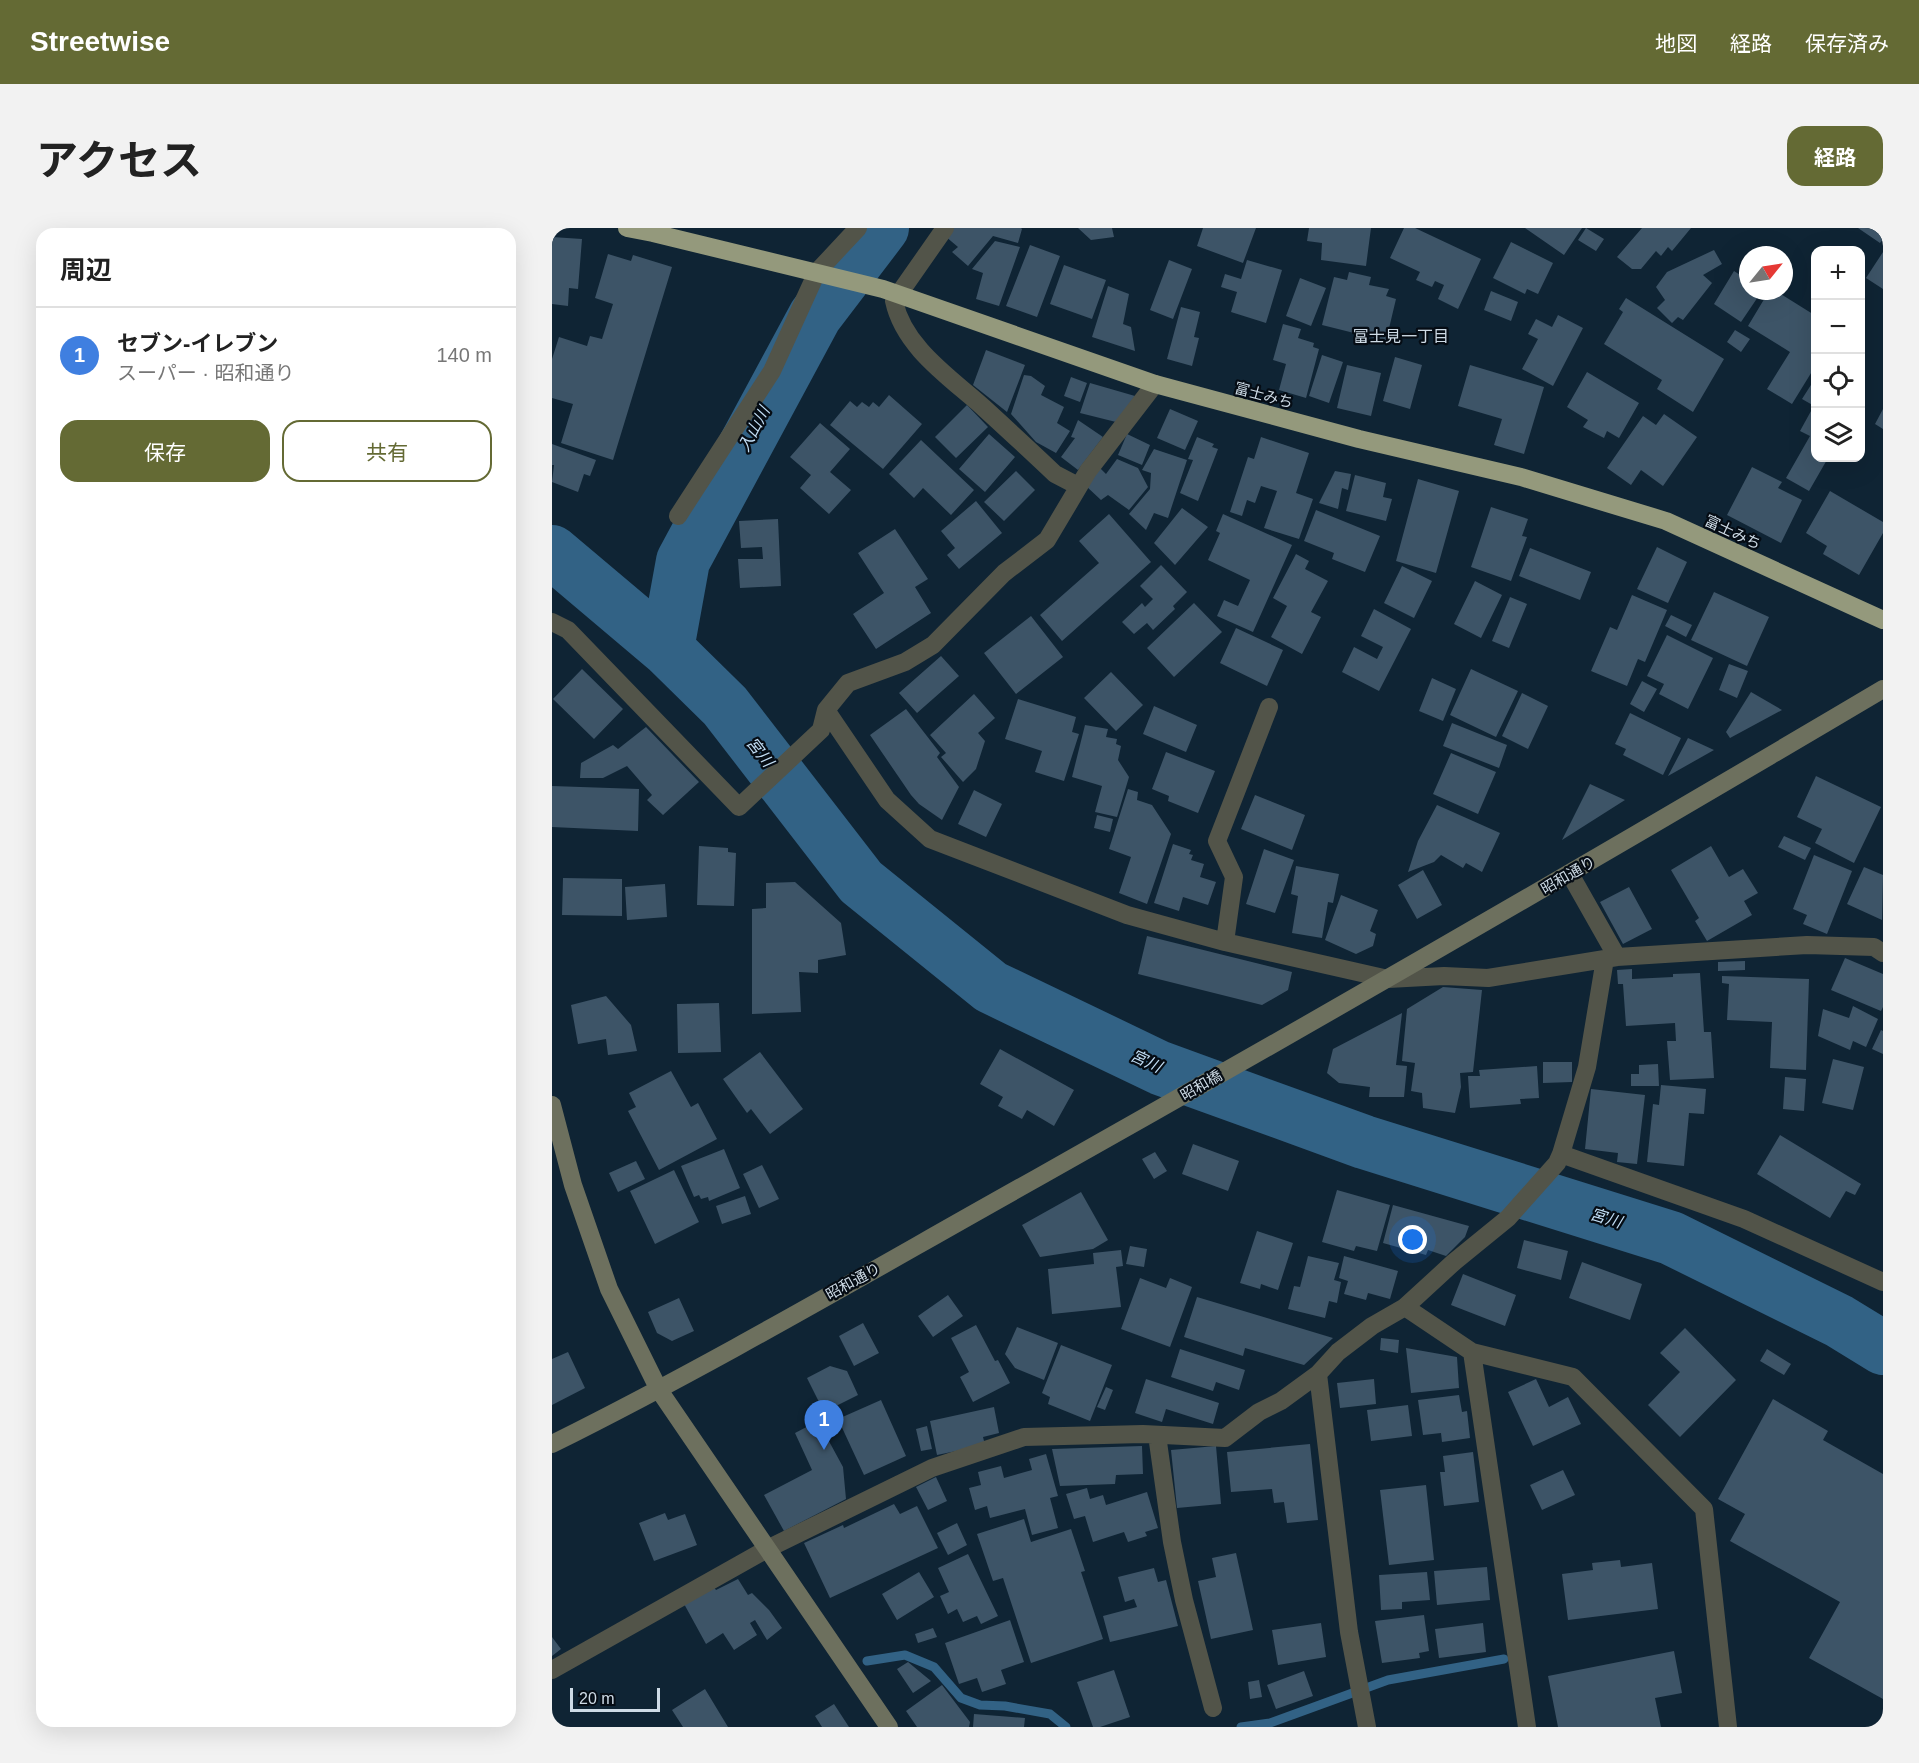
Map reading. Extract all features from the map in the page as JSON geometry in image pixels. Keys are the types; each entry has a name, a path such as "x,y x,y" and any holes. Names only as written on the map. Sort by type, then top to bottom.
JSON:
{"highway":[{"name":"富士みち","path":"627,228 891,292 1155,384 1359,440 1521,477 1666,521 1883,620"}],"street":[{"path":"678,516 771,371 824,274 858,228"},
{"path":"945,228 891,292 897,316 909,337 932,362 1055,474 1078,486"},
{"path":"552,622 568,630 739,807 821,730 826,710 848,683 905,662 933,645 1004,573 1047,540 1078,486 1155,384"},
{"name":"昭和通り","path":"1250,1057 1570,874 1883,689"},
{"path":"1225,942 1234,877 1216,841 1269,707"},
{"path":"826,710 887,800 930,839 1127,915 1225,942 1388,979 1444,976 1488,978 1611,958 1807,945 1874,947 1883,953"},
{"path":"552,1670 767,1549 932,1468 1024,1437 1157,1435 1225,1438 1259,1412 1281,1401 1318,1374 1338,1352 1372,1326 1405,1307 1454,1262 1508,1218 1559,1159 1587,1067 1611,958 1570,874"},
{"name":"昭和橋","path":"1152,1113 1250,1057"},
{"path":"552,1105 573,1185 609,1289 660,1390 889,1727"},
{"name":"昭和通り","path":"552,1444 660,1390 1152,1113"},
{"path":"1559,1159 1744,1219 1883,1282"},
{"path":"1405,1307 1472,1352 1573,1377 1704,1509 1728,1727"},
{"path":"1472,1352 1527,1727"},
{"path":"1318,1374 1349,1632 1367,1727"},
{"path":"1157,1435 1172,1542 1184,1599 1213,1708"}],"building":[{"path":"953,228 1022,229 1018,243 993,236 968,266 952,252 958,247 945,236"},
{"path":"1078,228 1112,228 1114,237 1091,240"},
{"path":"1203,228 1256,228 1243,263 1197,246"},
{"path":"1309,228 1371,228 1366,266 1321,260 1322,243 1307,241"},
{"path":"1404,228 1415,228 1481,259 1458,309 1438,299 1444,285 1435,281 1432,287 1416,280 1420,272 1390,258"},
{"path":"1525,228 1582,228 1564,255"},
{"path":"1586,228 1604,239 1596,251 1578,240"},
{"path":"1642,228 1691,228 1672,251 1668,247 1661,256 1656,251 1641,269 1632,269 1617,257"},
{"path":"1858,228 1883,228 1883,239 1880,243"},
{"path":"552,237 582,239 578,289 569,288 568,306 552,304"},
{"path":"995,241 1020,247 999,306 976,299 983,273 972,269"},
{"path":"1511,242 1553,263 1538,294 1527,289 1525,294 1493,278"},
{"path":"1030,245 1060,256 1037,317 1006,306"},
{"path":"1714,250 1722,264 1703,275 1712,283 1683,320 1678,317 1672,323 1657,308 1665,300 1656,287 1667,272"},
{"path":"1883,252 1883,289 1866,278"},
{"path":"608,254 631,261 633,255 672,267 613,460 561,443 573,404 552,398 552,359 559,337 587,346 590,336 602,339 613,304 595,298"},
{"path":"1169,260 1192,269 1173,319 1150,310"},
{"path":"1247,260 1282,270 1266,323 1231,312 1237,292 1221,287 1225,274 1241,279"},
{"path":"1064,265 1106,280 1092,319 1050,304"},
{"path":"1734,271 1739,274 1739,300 1756,300 1741,322 1714,304"},
{"path":"1349,272 1371,277 1369,285 1389,289 1386,296 1396,299 1386,341 1322,325 1334,277 1347,280"},
{"path":"1300,278 1326,288 1311,326 1286,316"},
{"path":"1108,286 1129,294 1123,324 1131,327 1135,351 1092,337"},
{"path":"1491,291 1518,302 1511,321 1484,310"},
{"path":"1626,298 1724,359 1693,412 1657,389 1662,380 1604,344 1623,312 1619,309"},
{"path":"1764,300 1790,300 1811,313 1811,373 1792,404 1767,389 1790,352 1748,326"},
{"path":"1181,307 1200,312 1194,337 1199,338 1192,366 1167,359"},
{"path":"1558,315 1583,328 1553,386 1522,369 1538,339 1528,334 1536,319 1552,327"},
{"path":"1283,324 1301,329 1298,338 1314,343 1313,347 1319,349 1306,398 1279,390 1286,364 1273,360"},
{"path":"1735,330 1750,339 1741,352 1727,342"},
{"path":"986,350 1025,365 1007,412 973,385"},
{"path":"1322,355 1343,362 1329,403 1309,396"},
{"path":"1395,357 1422,365 1410,409 1383,401"},
{"path":"1347,365 1381,373 1371,416 1337,408"},
{"path":"1470,365 1544,387 1524,454 1494,445 1502,419 1458,406"},
{"path":"1587,372 1639,403 1619,438 1607,431 1604,438 1583,427 1588,420 1567,407"},
{"path":"1024,375 1031,376 1045,386 1041,395 1064,407 1057,423 1070,431 1056,453 1036,442 1011,414"},
{"path":"1071,377 1087,383 1080,402 1064,396"},
{"path":"1090,383 1135,396 1116,422 1080,413"},
{"path":"1811,385 1811,404 1802,399"},
{"path":"889,395 922,424 883,469 830,425 850,401 857,407 862,402 869,407 873,402 879,407"},
{"path":"967,405 988,427 956,458 935,437"},
{"path":"1170,409 1198,421 1185,450 1157,438"},
{"path":"1883,409 1883,429 1875,424"},
{"path":"1811,411 1811,462 1826,462 1809,491 1786,478 1810,436 1800,431"},
{"path":"1664,414 1697,437 1663,486 1641,470 1631,485 1607,468 1643,416 1656,425"},
{"path":"1078,420 1103,437 1078,470 1061,457 1075,438 1071,437"},
{"path":"820,423 850,449 830,472 851,490 829,514 800,488 811,475 790,457"},
{"path":"989,434 1015,457 985,492 959,469"},
{"path":"1127,434 1150,445 1142,465 1118,455"},
{"path":"1197,437 1214,444 1212,447 1218,449 1198,501 1180,493 1193,460 1188,459"},
{"path":"1261,437 1309,453 1296,493 1313,499 1299,539 1264,528 1277,491 1261,486 1255,503 1247,500 1242,516 1230,512 1248,457 1254,459"},
{"path":"921,440 974,490 951,515 923,488 914,498 889,474"},
{"path":"552,444 596,460 590,476 584,474 578,492 552,482 554,465 552,465"},
{"path":"1154,449 1187,460 1168,518 1154,513 1146,530 1129,514 1150,489 1151,473 1142,470"},
{"path":"1117,459 1138,468 1148,487 1129,510 1108,495 1101,500 1086,486 1100,468 1106,474"},
{"path":"1752,467 1782,482 1778,488 1802,500 1781,543 1727,515"},
{"path":"1016,471 1035,490 1004,521 984,502"},
{"path":"1335,471 1351,474 1348,490 1342,488 1338,509 1319,503"},
{"path":"1355,475 1386,483 1383,497 1392,499 1386,521 1346,511"},
{"path":"1418,479 1459,491 1436,573 1396,561"},
{"path":"1830,491 1883,522 1883,533 1859,575 1823,554 1827,546 1806,533"},
{"path":"976,501 1002,533 959,569 947,555 955,548 941,531"},
{"path":"1491,507 1528,519 1522,536 1527,537 1511,581 1471,567"},
{"path":"1182,508 1208,527 1175,565 1154,543"},
{"path":"1316,510 1380,536 1365,572 1332,559 1334,553 1304,541"},
{"path":"1109,514 1151,562 1062,641 1040,615 1099,563 1079,541"},
{"path":"1223,514 1292,545 1253,632 1217,616 1224,600 1238,606 1250,580 1208,560 1220,533 1216,531"},
{"path":"778,519 781,586 740,588 738,559 763,559 762,547 741,548 739,521"},
{"path":"895,529 928,579 915,587 931,613 876,649 853,614 884,593 858,553"},
{"path":"1657,547 1687,562 1668,603 1637,589"},
{"path":"1530,548 1591,572 1580,600 1519,576"},
{"path":"1296,554 1309,561 1305,569 1328,581 1311,612 1321,617 1302,654 1271,637 1287,606 1273,598"},
{"path":"1161,565 1187,592 1173,606 1175,609 1153,630 1147,623 1134,634 1122,622 1142,603 1145,607 1153,599 1140,586"},
{"path":"1402,566 1432,581 1414,618 1384,603"},
{"path":"1475,581 1502,595 1481,638 1454,624"},
{"path":"1714,592 1769,617 1747,666 1691,640"},
{"path":"1632,595 1667,610 1645,662 1638,659 1627,686 1591,671 1610,627 1617,630"},
{"path":"1510,597 1527,604 1509,648 1492,641"},
{"path":"1194,603 1222,632 1174,677 1147,648"},
{"path":"1374,609 1411,629 1379,691 1342,672 1354,647 1377,659 1383,647 1361,636"},
{"path":"1671,615 1692,625 1686,637 1665,626"},
{"path":"1031,616 1063,657 1016,694 984,653"},
{"path":"1236,628 1283,650 1267,686 1220,663"},
{"path":"1667,635 1713,658 1688,709 1659,694 1664,684 1647,676"},
{"path":"941,656 959,676 917,713 899,693"},
{"path":"1729,664 1748,671 1737,698 1719,690"},
{"path":"582,669 623,709 594,739 553,699"},
{"path":"1471,669 1518,691 1496,737 1450,715"},
{"path":"1111,672 1143,705 1116,731 1084,698"},
{"path":"1432,678 1456,689 1443,721 1419,711"},
{"path":"1642,681 1657,689 1644,712 1630,704"},
{"path":"1751,692 1782,710 1730,738 1726,732"},
{"path":"1522,693 1548,706 1528,749 1502,736"},
{"path":"974,694 995,718 978,733 985,741 976,769 963,782 941,757 946,753 930,735"},
{"path":"1018,699 1076,717 1072,732 1079,734 1064,781 1035,772 1042,751 1005,739"},
{"path":"1154,706 1197,725 1186,752 1143,734"},
{"path":"906,709 940,753 937,757 959,787 942,820 919,804 911,795 870,735"},
{"path":"1630,713 1681,738 1663,775 1623,755 1626,749 1615,744"},
{"path":"1452,723 1507,745 1499,768 1443,746"},
{"path":"1085,725 1108,729 1106,737 1117,739 1116,744 1121,746 1118,760 1129,777 1117,817 1095,812 1102,786 1072,777"},
{"path":"646,727 699,782 663,815 647,800 652,795 627,766 603,778 580,778 581,763 613,745 618,749"},
{"path":"1688,738 1714,750 1668,776"},
{"path":"1166,752 1215,771 1198,813 1168,801 1169,796 1152,789"},
{"path":"1451,753 1496,772 1478,814 1433,794"},
{"path":"1816,776 1881,807 1854,863 1815,843 1822,829 1797,817"},
{"path":"1590,784 1625,800 1562,840"},
{"path":"552,786 639,789 638,831 552,827"},
{"path":"1128,789 1138,792 1137,800 1152,805 1171,834 1147,904 1119,893 1131,857 1109,849"},
{"path":"974,790 1002,804 986,837 958,824"},
{"path":"1255,795 1305,815 1292,850 1241,829"},
{"path":"1437,805 1500,833 1482,872 1466,863 1463,868 1441,855 1434,862 1408,872 1418,841"},
{"path":"1097,815 1113,819 1110,832 1094,828"},
{"path":"1784,836 1811,848 1805,860 1778,847"},
{"path":"1173,844 1191,850 1189,854 1193,855 1191,860 1204,864 1200,877 1216,882 1208,905 1183,897 1179,911 1154,903"},
{"path":"699,846 728,848 728,852 736,853 734,906 697,905"},
{"path":"1711,846 1729,877 1743,869 1758,893 1744,901 1752,915 1707,941 1695,921 1699,918 1671,870"},
{"path":"1264,849 1294,860 1275,913 1246,904"},
{"path":"1814,855 1852,871 1827,934 1803,924 1807,915 1793,909"},
{"path":"1296,866 1339,874 1333,903 1328,902 1322,938 1292,933 1298,896 1291,894"},
{"path":"1864,867 1883,875 1882,920 1847,904"},
{"path":"1423,870 1442,905 1417,919 1398,885"},
{"path":"563,878 622,879 622,916 562,915"},
{"path":"795,882 841,923 846,955 818,960 818,973 799,972 801,1012 752,1014 752,909 766,908 766,883"},
{"path":"665,884 667,917 627,920 625,887"},
{"path":"1629,887 1652,929 1623,944 1600,902"},
{"path":"1341,895 1378,910 1370,931 1376,934 1373,946 1356,954 1325,940"},
{"path":"1147,936 1292,972 1288,990 1262,1005 1138,974"},
{"path":"1845,958 1883,974 1881,1011 1831,990"},
{"path":"1745,961 1745,970 1718,971 1718,962"},
{"path":"1632,969 1632,979 1700,973 1704,1032 1711,1032 1714,1078 1670,1080 1667,1041 1676,1041 1675,1023 1626,1026 1623,984 1618,984 1617,970"},
{"path":"1722,976 1809,979 1806,1070 1770,1068 1772,1022 1727,1020 1729,984 1722,983"},
{"path":"1443,987 1482,990 1473,1072 1460,1073 1461,1087 1455,1113 1423,1108 1422,1093 1411,1091 1415,1063 1402,1061 1407,1009"},
{"path":"606,996 631,1025 637,1051 608,1055 606,1039 578,1044 571,1005"},
{"path":"719,1003 721,1052 678,1053 677,1004"},
{"path":"1853,1006 1878,1019 1866,1047 1853,1041 1850,1050 1818,1036 1823,1009 1849,1018"},
{"path":"1402,1013 1396,1065 1407,1066 1404,1097 1369,1097 1370,1087 1339,1083 1327,1073 1333,1049"},
{"path":"1881,1030 1883,1031 1883,1054 1872,1049"},
{"path":"1000,1049 1074,1090 1054,1126 1027,1110 1022,1119 998,1106 1003,1097 980,1084"},
{"path":"760,1052 803,1109 770,1134 751,1109 747,1113 723,1079"},
{"path":"1833,1059 1864,1067 1853,1110 1822,1103"},
{"path":"1543,1062 1572,1062 1572,1082 1543,1083"},
{"path":"1658,1064 1659,1086 1631,1086 1631,1074 1639,1074 1639,1065"},
{"path":"1537,1066 1539,1098 1520,1099 1521,1104 1470,1108 1468,1076 1480,1076 1479,1070"},
{"path":"671,1071 691,1107 698,1103 717,1139 659,1170 628,1111 636,1107 629,1093"},
{"path":"1785,1077 1806,1079 1804,1111 1783,1109"},
{"path":"1661,1085 1706,1089 1704,1114 1689,1113 1684,1166 1647,1162 1653,1104 1659,1105"},
{"path":"1591,1089 1645,1095 1637,1164 1617,1162 1618,1153 1585,1149"},
{"path":"1780,1135 1861,1184 1855,1195 1846,1191 1830,1218 1757,1174"},
{"path":"1193,1144 1239,1161 1228,1191 1182,1174"},
{"path":"724,1149 740,1188 709,1201 708,1197 701,1199 699,1195 694,1197 681,1166"},
{"path":"1155,1152 1167,1171 1154,1179 1142,1159"},
{"path":"636,1161 645,1179 618,1192 609,1173"},
{"path":"762,1165 779,1199 759,1208 743,1174"},
{"path":"674,1170 699,1222 655,1244 630,1191"},
{"path":"1337,1190 1390,1205 1377,1251 1356,1246 1354,1251 1322,1242"},
{"path":"1081,1192 1108,1240 1093,1249 1040,1257 1022,1225"},
{"path":"745,1196 751,1214 722,1224 716,1206"},
{"path":"1393,1205 1469,1226 1465,1237 1446,1256 1428,1250 1426,1255 1383,1243"},
{"path":"1257,1231 1293,1243 1278,1290 1261,1284 1260,1289 1240,1283"},
{"path":"1524,1240 1568,1251 1561,1280 1517,1268"},
{"path":"1130,1246 1147,1249 1144,1267 1126,1264"},
{"path":"1121,1250 1123,1266 1116,1267 1121,1307 1052,1314 1048,1269 1094,1264 1093,1253"},
{"path":"1308,1256 1339,1263 1334,1280 1341,1282 1337,1303 1329,1301 1325,1318 1288,1309 1294,1286 1300,1287"},
{"path":"1344,1256 1398,1271 1390,1299 1368,1293 1366,1300 1344,1294 1348,1281 1339,1278"},
{"path":"1582,1262 1642,1284 1630,1320 1569,1298"},
{"path":"1463,1274 1516,1295 1505,1326 1451,1305"},
{"path":"1140,1278 1166,1288 1170,1278 1192,1287 1170,1347 1121,1329"},
{"path":"948,1295 963,1316 933,1337 918,1316"},
{"path":"1197,1297 1333,1338 1304,1365 1245,1348 1243,1356 1184,1337"},
{"path":"679,1298 694,1331 672,1341 657,1333 648,1312"},
{"path":"863,1323 879,1353 854,1366 839,1336"},
{"path":"976,1325 995,1361 998,1360 1010,1383 973,1402 960,1377 969,1372 951,1338"},
{"path":"1017,1327 1058,1343 1044,1380 1015,1368 1005,1354"},
{"path":"1685,1328 1736,1380 1680,1437 1648,1405 1680,1372 1660,1353"},
{"path":"1381,1338 1399,1340 1398,1353 1380,1350"},
{"path":"1061,1345 1112,1365 1090,1421 1048,1404 1050,1397 1042,1393"},
{"path":"1406,1348 1457,1357 1459,1388 1411,1393"},
{"path":"1180,1349 1245,1370 1239,1390 1216,1382 1213,1391 1171,1377"},
{"path":"1767,1349 1791,1364 1784,1375 1760,1361"},
{"path":"568,1352 585,1388 552,1405 552,1359"},
{"path":"830,1366 847,1371 858,1395 824,1412 807,1378"},
{"path":"1146,1379 1219,1403 1213,1424 1166,1409 1162,1422 1135,1413"},
{"path":"1374,1379 1376,1404 1340,1408 1337,1383"},
{"path":"1536,1379 1549,1407 1568,1397 1581,1424 1533,1446 1508,1392"},
{"path":"1106,1387 1113,1390 1105,1410 1097,1407"},
{"path":"1459,1395 1462,1412 1467,1411 1470,1438 1442,1442 1441,1433 1423,1435 1418,1400"},
{"path":"1773,1399 1828,1431 1823,1440 1883,1474 1883,1699 1809,1658 1840,1602 1730,1541 1745,1514 1718,1499"},
{"path":"881,1400 906,1456 864,1475 838,1419"},
{"path":"1408,1405 1412,1436 1371,1441 1367,1410"},
{"path":"994,1407 999,1433 983,1437 985,1445 937,1455 930,1421"},
{"path":"818,1421 843,1467 846,1499 784,1531 764,1495 812,1470 795,1433"},
{"path":"927,1426 932,1449 921,1451 916,1429"},
{"path":"1310,1444 1318,1520 1287,1523 1284,1502 1274,1503 1272,1489 1231,1492 1227,1452"},
{"path":"1142,1446 1143,1474 1116,1475 1115,1484 1060,1486 1052,1449"},
{"path":"1216,1446 1221,1504 1177,1508 1171,1450"},
{"path":"1473,1452 1479,1502 1444,1506 1440,1472 1445,1472 1443,1456"},
{"path":"1046,1454 1058,1496 1050,1498 1058,1528 1032,1535 1025,1509 990,1518 987,1506 975,1510 969,1488 981,1485 978,1472 1001,1466 1004,1478 1032,1470 1029,1459"},
{"path":"1563,1470 1575,1495 1542,1510 1530,1485"},
{"path":"936,1477 947,1501 928,1510 916,1487"},
{"path":"1426,1485 1434,1560 1389,1565 1380,1490"},
{"path":"1087,1488 1090,1499 1103,1495 1106,1505 1147,1492 1158,1528 1145,1532 1147,1536 1128,1542 1124,1532 1093,1542 1085,1516 1074,1519 1066,1494"},
{"path":"894,1504 900,1514 917,1506 938,1548 830,1598 804,1543 843,1525 844,1528"},
{"path":"665,1513 668,1520 685,1514 697,1545 654,1561 639,1523"},
{"path":"1024,1519 1031,1542 1071,1529 1085,1571 1081,1572 1103,1639 1031,1663 1003,1578 993,1581 977,1534"},
{"path":"957,1523 967,1545 948,1555 937,1533"},
{"path":"1236,1553 1253,1630 1211,1639 1198,1581 1216,1577 1212,1558"},
{"path":"968,1554 998,1616 981,1624 977,1616 963,1622 957,1609 948,1614 940,1596 949,1592 938,1568"},
{"path":"1620,1560 1621,1567 1652,1563 1658,1609 1568,1620 1562,1574 1593,1570 1592,1563"},
{"path":"1487,1567 1490,1600 1437,1605 1434,1571"},
{"path":"1154,1568 1158,1582 1166,1580 1178,1626 1110,1642 1103,1616 1137,1607 1134,1599 1125,1602 1118,1577"},
{"path":"919,1572 934,1597 897,1620 882,1594"},
{"path":"1427,1572 1430,1600 1402,1602 1402,1609 1381,1610 1379,1575"},
{"path":"738,1579 748,1595 752,1593 769,1610 782,1628 767,1640 755,1620 750,1623 757,1635 734,1650 723,1633 706,1644 683,1602 713,1586 716,1590"},
{"path":"1424,1615 1429,1651 1419,1653 1420,1658 1382,1663 1375,1621"},
{"path":"1010,1620 1024,1662 1001,1670 1006,1684 982,1692 977,1678 959,1684 945,1643"},
{"path":"1321,1623 1326,1657 1278,1665 1272,1630"},
{"path":"1483,1623 1486,1652 1439,1658 1435,1629"},
{"path":"933,1628 937,1637 918,1643 915,1634"},
{"path":"552,1637 561,1649 552,1656"},
{"path":"1674,1651 1682,1693 1655,1698 1661,1727 1558,1727 1548,1676"},
{"path":"908,1662 931,1681 913,1693 897,1669"},
{"path":"1114,1670 1130,1717 1100,1727 1093,1727 1077,1682"},
{"path":"1304,1671 1313,1696 1276,1709 1267,1685"},
{"path":"1259,1680 1262,1697 1250,1699 1248,1682"},
{"path":"942,1685 970,1722 969,1727 917,1727 906,1711"},
{"path":"705,1689 728,1727 683,1727 672,1710"},
{"path":"834,1704 849,1727 822,1727 815,1716"},
{"path":"974,1714 1025,1718 1024,1727 973,1727"}],"waterway":[{"name":"入山川","path":"667,649 683,561 815,316 882,228"},
{"name":"宮川","path":"552,552 667,649 725,706 861,882 991,987 1160,1068 1364,1142 1671,1238 1839,1321 1883,1348"},
{"path":"867,1661 905,1655 934,1667 961,1698 980,1705 1005,1706 1050,1714 1066,1727"},
{"path":"1241,1727 1270,1723 1388,1680 1504,1659"}],"place":[{"name":"セブン-イレブン","path":"824,1450"}],"district":[{"name":"富士見一丁目","path":"1401,336"}]}
